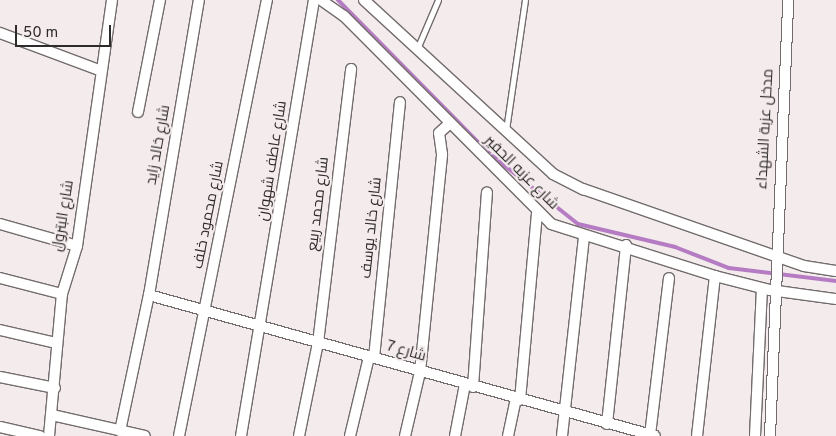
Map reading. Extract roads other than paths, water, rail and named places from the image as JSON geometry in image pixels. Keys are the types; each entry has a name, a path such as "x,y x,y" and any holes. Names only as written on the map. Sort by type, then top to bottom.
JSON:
{"street":[{"name":"شارع البترول","path":"49,436 56,388 56,343 62,294 77,246 99,70 112,0"},
{"path":"138,112 160,0"},
{"name":"شارع خالد زايد","path":"116,432 149,294 198,0"},
{"name":"شارع محمود خلف","path":"180,436 267,0"},
{"name":"شارع عاطف شهوان","path":"241,436 261,326 314,0"},
{"name":"شارع عزبه الحفير","path":"321,0 344,16 537,214 584,238 626,245 715,276 769,289 836,299"},
{"name":"شارع عزبه الحفير","path":"364,0 505,133 553,174 583,189 774,257 804,266 836,271"},
{"name":"مدخل عزبة الشهداء","path":"769,289 774,257 788,0"},
{"path":"0,33 99,70"},
{"name":"شارع محمد ربيع","path":"299,436 318,342 351,69"},
{"name":"شارع خالد يوسف","path":"350,436 372,358 400,102"},
{"path":"405,436 420,372 442,154 440,133 450,123"},
{"path":"455,436 469,386 487,192"},
{"path":"508,436 518,400 537,214"},
{"path":"0,224 77,246"},
{"path":"562,436 584,238"},
{"path":"609,436 626,245"},
{"path":"697,436 715,276"},
{"path":"0,278 62,294"},
{"path":"653,436 669,278"},
{"path":"755,436 769,289"},
{"path":"769,289 770,436"},
{"name":"شارع 7","path":"149,294 518,400 653,436"},
{"path":"0,330 56,343"},
{"path":"0,377 56,388"},
{"path":"52,415 116,432 145,436"},
{"path":"0,427 40,436"}],"lane":[{"path":"417,49 438,0"},
{"path":"505,133 525,0"}],"waterway":[{"path":"338,0 490,154 578,224 675,247 729,268 836,281"}]}
